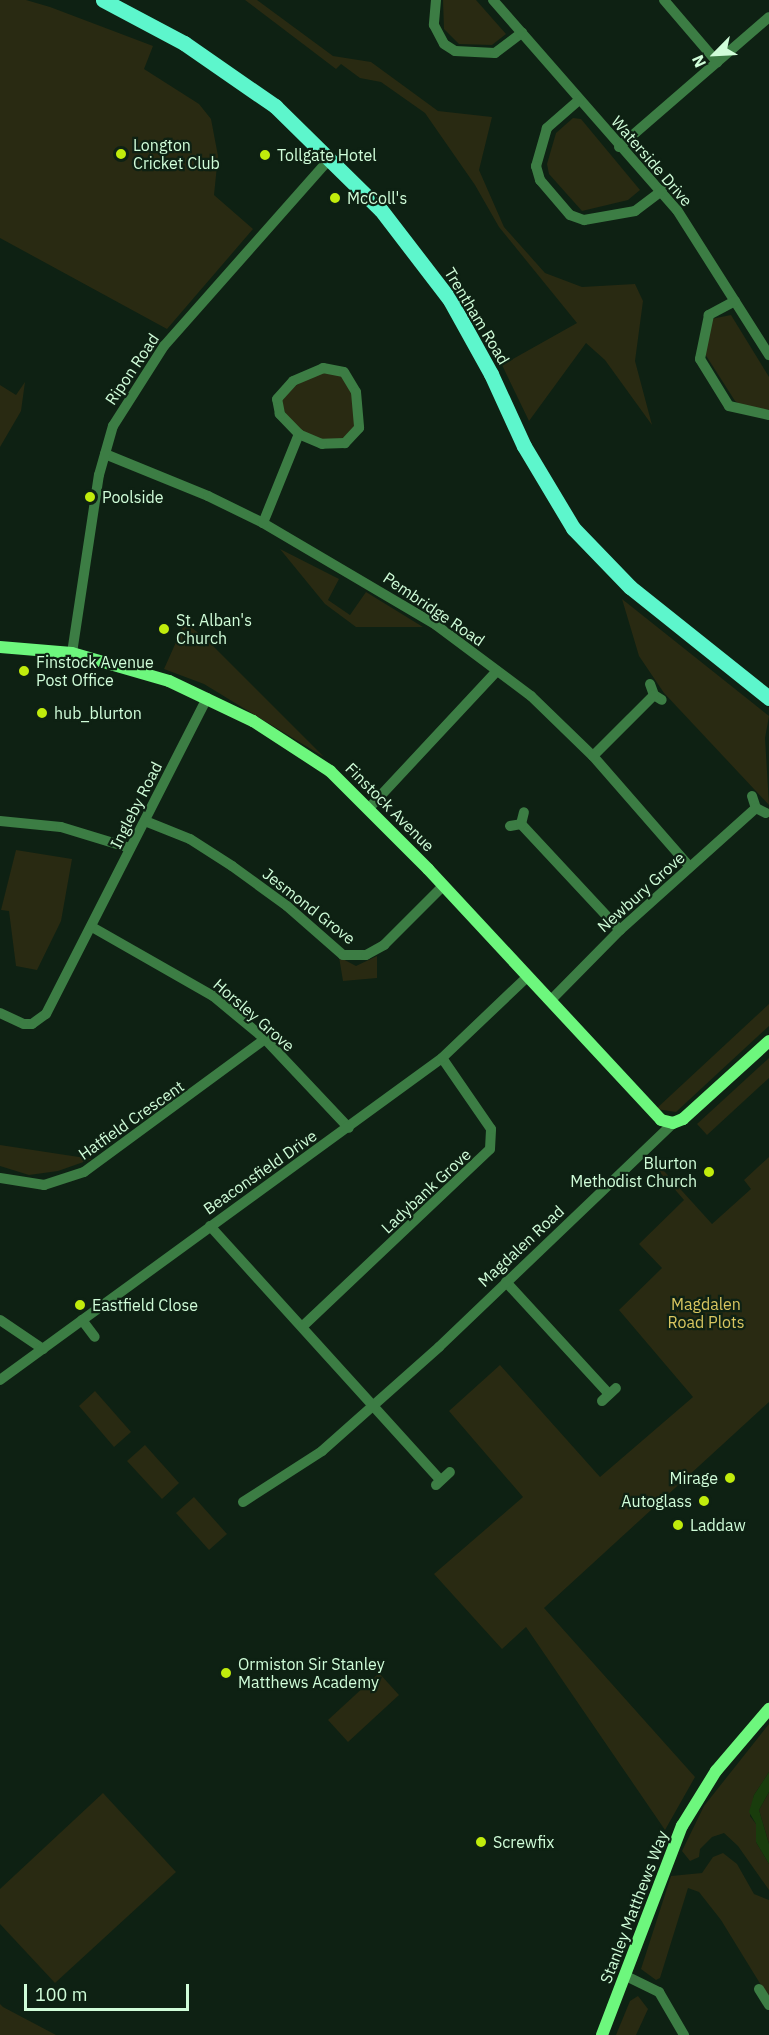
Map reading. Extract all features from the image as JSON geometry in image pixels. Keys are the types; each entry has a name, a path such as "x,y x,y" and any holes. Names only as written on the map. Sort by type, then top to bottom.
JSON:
{"main road":[{"name":"Trentham Road","path":"103,0 184,43 234,76 275,106 331,157 381,210 450,300 491,374 524,446 573,528 630,587 769,698"}],"street":[{"path":"436,0 434,25 444,44 455,51 495,53 522,33"},
{"name":"Waterside Drive","path":"493,0 619,147 662,191 769,355"},
{"path":"664,0 717,62"},
{"path":"619,147 769,17"},
{"path":"579,100 547,128 536,166 540,180 570,215 584,220 636,211 662,191"},
{"name":"Ripon Road","path":"72,653 105,454 113,426 164,346 331,157"},
{"path":"735,301 709,315 700,359 729,406 769,415"},
{"path":"323,368 344,372 356,392 359,428 345,443 322,444 299,434 276,406 283,390 323,368"},
{"path":"263,523 299,434"},
{"name":"Pembridge Road","path":"105,454 208,495 263,523 397,600 531,696 593,756 690,867"},
{"name":"Finstock Avenue","path":"0,646 72,653 159,678 253,721 330,771 369,807 650,1112 673,1123"},
{"path":"369,807 497,671"},
{"path":"593,756 658,698 650,684"},
{"name":"Ingleby Road","path":"0,1013 24,1024 46,1014 207,698"},
{"name":"Newbury Grove","path":"550,1001 620,930 690,867 761,810 752,796"},
{"path":"521,824 524,812"},
{"path":"0,821 61,827 130,848"},
{"name":"Jesmond Grove","path":"145,821 190,839 232,866 287,906 343,955 366,955 384,945 442,887"},
{"path":"510,826 521,824"},
{"path":"521,824 620,930"},
{"name":"Horsley Grove","path":"92,927 213,996 265,1039 349,1128"},
{"name":"Beaconsfield Drive","path":"0,1380 210,1226 349,1128 442,1058 527,977"},
{"name":"Hatfield Crescent","path":"0,1178 44,1185 84,1172 265,1039"},
{"name":"Magdalen Road","path":"243,1502 322,1451 373,1402 439,1347 673,1123 683,1119 769,1041"},
{"name":"Ladybank Grove","path":"303,1326 490,1149 490,1129 442,1058"},
{"path":"210,1226 373,1402 438,1483 450,1472"},
{"path":"506,1282 609,1395"},
{"path":"0,1320 43,1349"},
{"path":"82,1320 94,1337"},
{"name":"Stanley Matthews Way","path":"602,2035 626,1976 671,1848 697,1797 769,1709"},
{"path":"626,1976 659,1992 684,2035"},
{"path":"759,1989 769,2005"}],"green space":[{"path":"0,0 26,0 50,7 153,46 144,69 199,104 211,119 218,156 214,195 253,229 167,329 0,238"},
{"path":"245,0 257,0 333,56 371,62 438,111 492,117 479,170 504,227 545,273 582,287 635,284 643,301 635,361 652,425 605,360 586,343 529,421 502,365 577,323 499,227 475,185 425,113 381,82 360,78 341,64 336,69"},
{"path":"443,0 476,0 506,34 492,45 459,44 444,29"},
{"path":"573,118 581,119 640,190 628,200 582,211 549,174 547,164 556,133"},
{"path":"731,315 769,377 769,410 744,407 735,401 705,354 711,319"},
{"path":"323,370 343,375 354,393 357,428 344,441 323,442 301,432 289,421 279,399 284,392"},
{"path":"25,382 21,411 0,447 0,385 16,395"},
{"path":"280,549 339,579 328,600 350,615 366,592 423,627 356,627 325,604"},
{"path":"622,599 769,716 765,738 769,805 664,693 639,656"},
{"path":"185,622 208,641 324,757 204,684 164,669"},
{"path":"16,850 72,859 61,921 37,970 16,966 9,911 1,910"},
{"path":"377,956 377,978 343,981 339,957 356,966"},
{"path":"769,1004 769,1026 676,1112 656,1109"},
{"path":"769,1058 769,1078 707,1135 697,1124"},
{"path":"0,1145 92,1159 58,1171 29,1175 0,1166"},
{"name":"Magdalen Road Plots","path":"769,1157 769,1402 544,1608 695,1777 665,1830 526,1627 502,1649 434,1574 523,1497 449,1411 500,1365 600,1477 693,1397 619,1310 662,1268 639,1244 684,1200 652,1163 654,1160 712,1224 751,1189 744,1180"},
{"path":"95,1391 131,1432 114,1447 79,1406"},
{"path":"145,1445 179,1483 162,1499 127,1461"},
{"path":"194,1497 227,1534 209,1550 176,1513"},
{"path":"379,1673 399,1695 348,1742 328,1720"},
{"path":"769,1724 769,1772 754,1795 750,1816 756,1824 756,1842 769,1864 769,1890 738,1846 724,1833 712,1837 700,1849 699,1857 690,1861 682,1851 704,1806"},
{"path":"769,1792 769,1844 759,1810"},
{"path":"103,1793 176,1872 55,1983 0,1924 0,1889"},
{"path":"723,1853 737,1864 754,1894 769,1900 769,1998 721,1920 699,1892 688,1888 660,1978 656,1980 641,1969 671,1876 702,1873 713,1857"},
{"path":"638,1996 648,2009 636,2035 616,2035 630,2001"},
{"path":"0,2004 3,2007 56,2035 0,2035"}],"shaded area":[{"path":"769,1772 769,1792 759,1810 769,1844 769,1864 756,1842 756,1824 749,1812 754,1795"}],"place":[{"name":"Longton Cricket Club","path":"121,154"},
{"name":"Tollgate Hotel","path":"265,155"},
{"name":"McColl's","path":"335,198"},
{"name":"Poolside","path":"90,497"},
{"name":"St. Alban's Church","path":"164,629"},
{"name":"Finstock Avenue Post Office","path":"24,671"},
{"name":"hub_blurton","path":"42,713"},
{"name":"Blurton Methodist Church","path":"709,1172"},
{"name":"Eastfield Close","path":"80,1305"},
{"name":"Mirage","path":"730,1478"},
{"name":"Autoglass","path":"704,1501"},
{"name":"Laddaw","path":"678,1525"},
{"name":"Ormiston Sir Stanley Matthews Academy","path":"226,1673"},
{"name":"Screwfix","path":"481,1842"}]}
